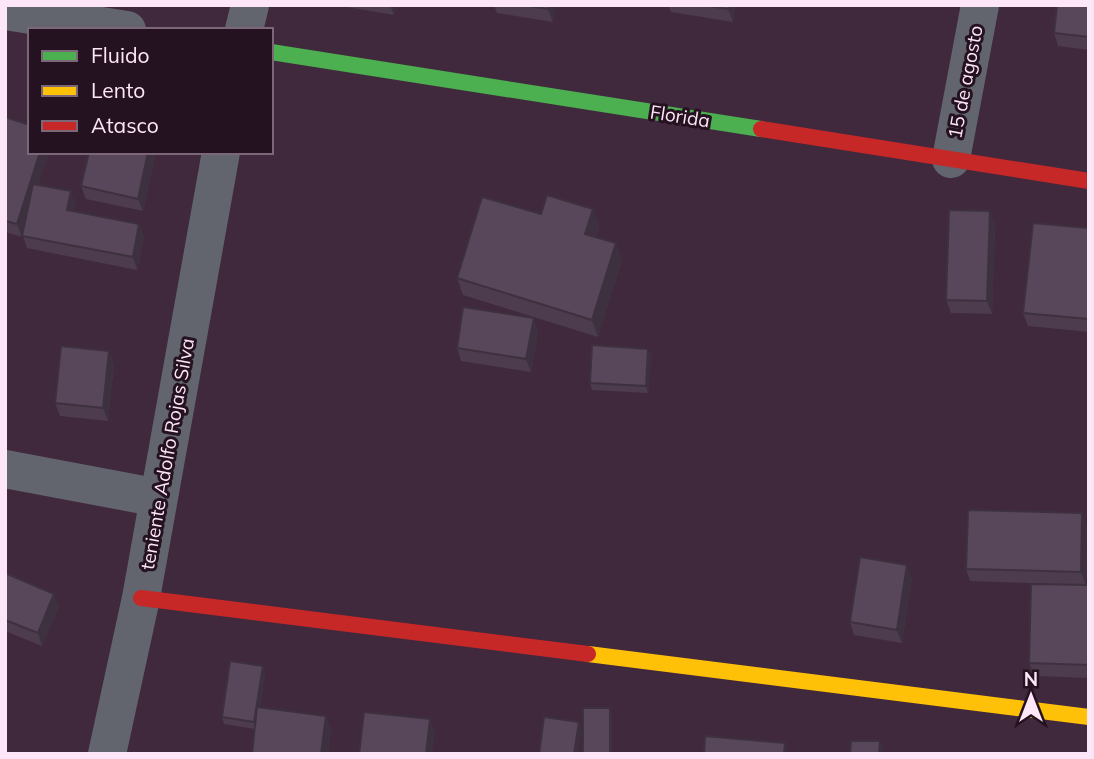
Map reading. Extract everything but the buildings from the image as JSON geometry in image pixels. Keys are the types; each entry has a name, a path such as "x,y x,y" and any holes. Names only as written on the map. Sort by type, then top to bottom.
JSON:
{"street":[{"path":"244,28 250,5"},
{"name":"15 de agosto","path":"951,159 979,5"},
{"path":"5,11 114,28"},
{"name":"Florida","path":"273,52 1089,181"},
{"name":"teniente Adolfo Rojas Silva","path":"107,754 141,598 221,154"},
{"path":"5,469 159,498"},
{"path":"141,598 1089,718"}],"traffic: fast":[{"path":"273,52 761,129"}],"traffic: slow":[{"path":"588,654 1089,717"}],"traffic: jam":[{"path":"761,129 1089,181"},
{"path":"141,598 588,654"}]}
